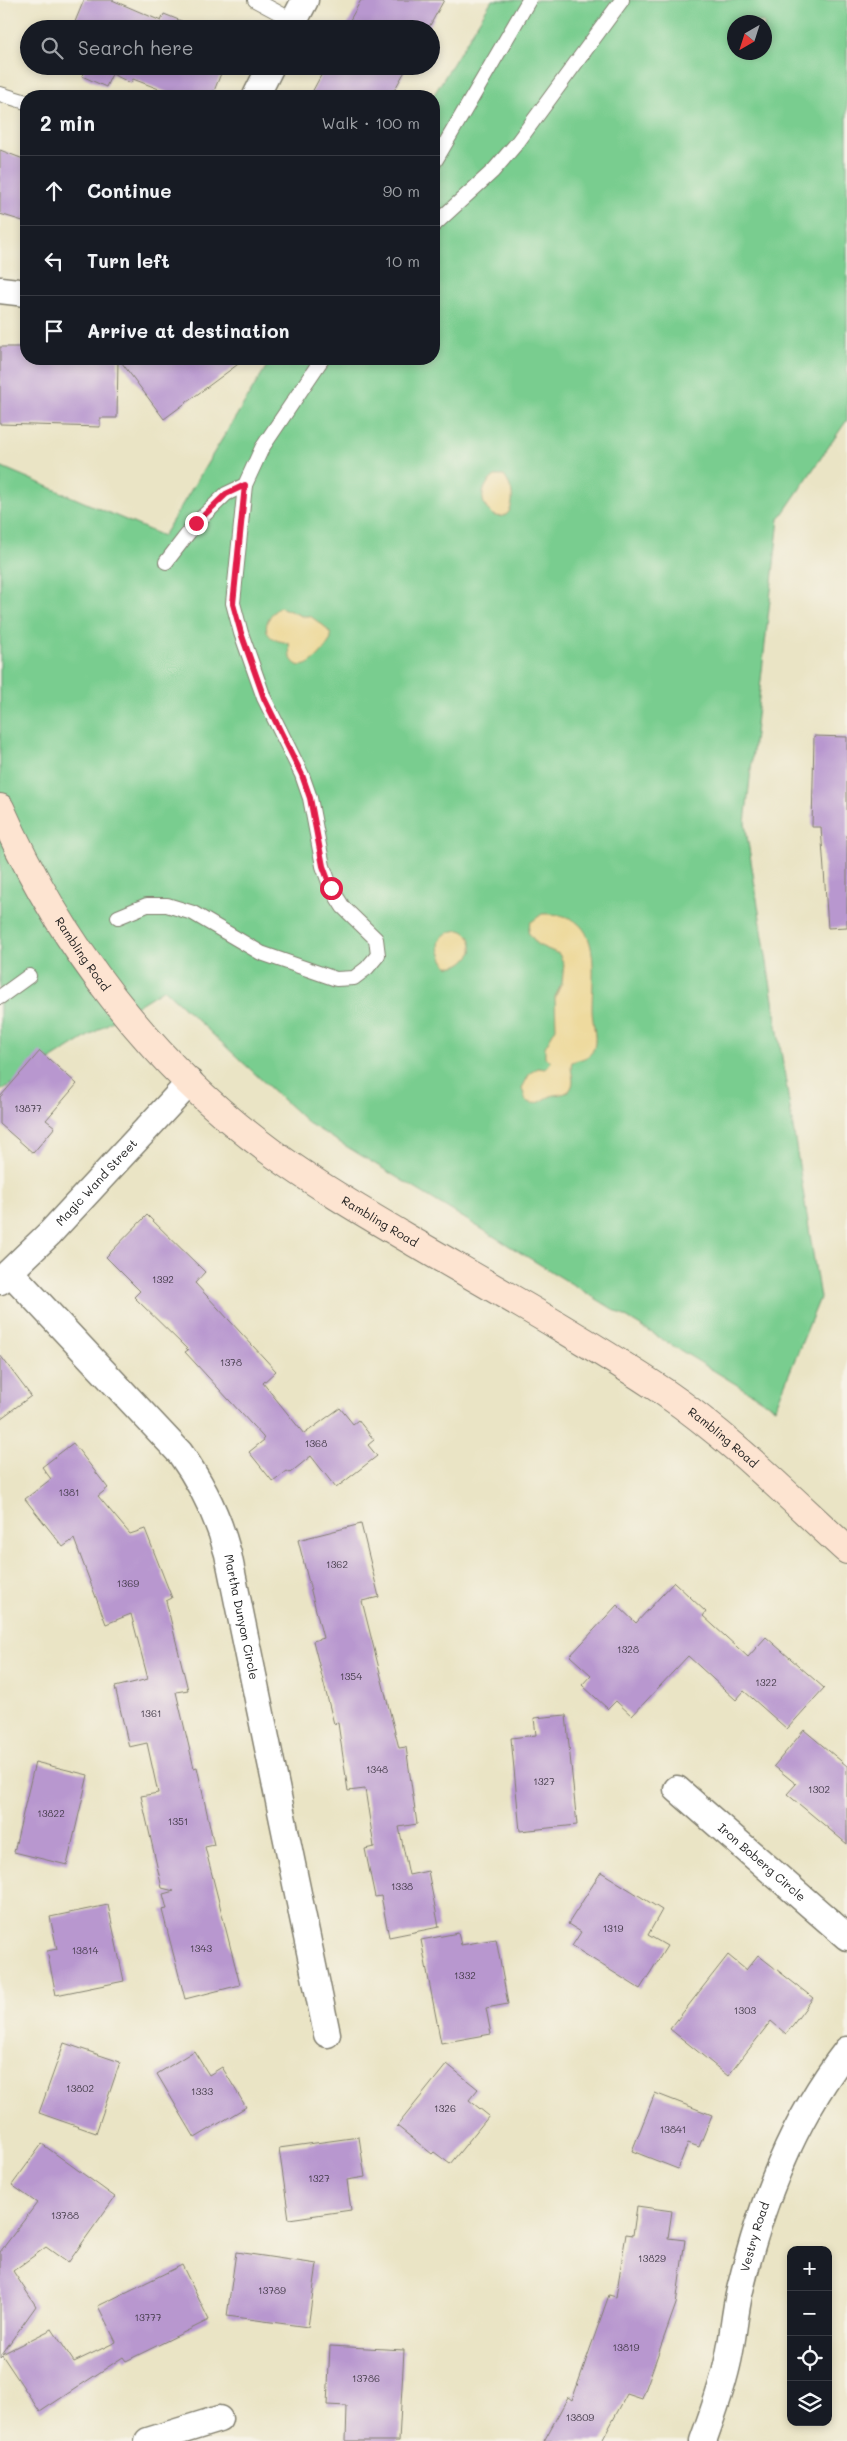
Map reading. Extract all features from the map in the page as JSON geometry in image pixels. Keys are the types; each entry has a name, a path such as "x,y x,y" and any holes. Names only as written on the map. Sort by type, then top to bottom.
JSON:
{"street":[{"path":"259,90 266,75"},
{"path":"0,290 20,292"},
{"name":"Rambling Road","path":"0,808 35,881 80,952 135,1025 190,1082 231,1120 270,1151 313,1181 570,1333 667,1395 716,1432 847,1550"},
{"name":"Magic Wand Street","path":"5,1277 50,1233 190,1082"},
{"name":"Martha Dunyon Circle","path":"5,1277 180,1453 197,1476 218,1518 228,1554 327,2034"},
{"name":"Iron Boberg Circle","path":"677,1789 847,1937"},
{"name":"Vestry Road","path":"703,2441 728,2364 740,2293 767,2196 786,2150 807,2108 847,2050"},
{"path":"148,2441 219,2419"}],"lane":[{"path":"255,0 297,17"},
{"path":"440,153 529,0"},
{"path":"440,219 458,200 493,171 518,143 622,0"},
{"path":"0,94 20,100"},
{"path":"118,917 147,905 167,905 193,913 261,953 336,978 354,978 367,968 378,955 376,939 343,907 331,888 323,866 310,798 302,775 264,698 233,604 245,485 262,448 318,365"},
{"path":"166,562 196,523 226,494 245,485"},
{"path":"0,997 29,976"}],"green space":[{"path":"492,0 847,0 847,420 779,519 745,823 820,1298 775,1408 308,1123 164,989 0,1091 0,466 163,536 267,365 440,365 440,90 437,90"}],"sand":[{"path":"495,476 504,476 511,491 512,502 509,512 503,516 496,516 489,512 484,504 483,496 486,486"},
{"path":"280,607 302,616 310,616 330,633 331,639 324,650 306,665 300,666 295,663 290,656 289,644 269,636 266,627 267,622 272,613"},
{"path":"542,914 562,916 576,922 586,933 591,946 593,961 592,1010 595,1043 590,1054 572,1062 573,1083 568,1091 539,1102 530,1103 526,1101 522,1088 530,1073 538,1068 545,1069 551,1062 545,1057 545,1047 556,1028 555,997 562,983 564,964 559,954 538,945 528,932 530,923"},
{"path":"460,930 470,938 472,952 461,963 455,966 447,966 440,953 440,942 446,934"}],"building":[{"path":"84,0 112,0 159,20 76,20"},
{"path":"361,0 444,0 433,20 350,20"},
{"path":"164,14 179,20 161,20"},
{"path":"82,75 112,75 106,87"},
{"path":"114,75 220,75 214,90 161,90 133,79 131,83"},
{"path":"321,75 403,75 394,90 313,90"},
{"path":"0,150 20,158 20,220 0,214"},
{"path":"0,347 20,347 20,365 118,365 117,418 100,418 100,427 0,424"},
{"path":"124,365 237,365 164,419"},
{"path":"814,736 847,737 847,927 828,928 821,827 812,827"},
{"path":"40,1051 77,1084 46,1120 55,1127 33,1153 0,1124 0,1097"},
{"path":"147,1215 205,1272 195,1283 276,1371 263,1383 304,1434 340,1408 353,1424 358,1420 374,1440 368,1445 377,1456 336,1488 311,1456 290,1473 287,1471 273,1482 249,1452 264,1440 263,1437 185,1352 188,1350 134,1297 140,1291 106,1257"},
{"path":"0,1355 31,1396 0,1419"},
{"path":"73,1443 108,1488 98,1496 130,1534 145,1529 172,1598 166,1601 188,1690 176,1692 194,1768 197,1767 214,1845 205,1847 240,1985 185,1999 162,1910 167,1909 163,1894 174,1891 162,1888 141,1796 158,1793 147,1743 129,1747 115,1687 148,1679 131,1614 106,1624 74,1539 63,1547 25,1499 51,1479 42,1467"},
{"path":"361,1524 379,1597 362,1601 399,1748 406,1747 417,1824 399,1827 409,1875 428,1871 439,1927 389,1937 381,1896 375,1897 365,1849 374,1847 365,1789 348,1791 338,1723 334,1724 313,1641 323,1638 298,1540"},
{"path":"674,1582 706,1612 703,1616 748,1657 766,1637 824,1688 787,1729 744,1691 736,1700 688,1656 632,1716 616,1701 608,1709 582,1685 591,1675 570,1656 617,1605 636,1623"},
{"path":"566,1715 577,1825 520,1831 511,1738 536,1735 534,1718"},
{"path":"804,1730 847,1766 847,1844 787,1794 796,1784 774,1766"},
{"path":"35,1762 88,1775 67,1865 14,1852"},
{"path":"601,1872 662,1910 648,1935 667,1946 640,1989 572,1946 581,1932 568,1924"},
{"path":"108,1905 124,1981 56,1995 47,1951 57,1949 50,1917"},
{"path":"458,1933 461,1945 496,1939 508,2004 486,2008 491,2034 441,2043 421,1940"},
{"path":"728,1955 746,1970 758,1955 813,1998 786,2034 771,2021 728,2076 670,2029"},
{"path":"64,2043 120,2062 96,2133 39,2113"},
{"path":"194,2051 209,2075 222,2067 246,2107 195,2138 157,2074"},
{"path":"447,2064 478,2089 469,2100 489,2116 450,2164 434,2152 432,2154 397,2126"},
{"path":"655,2093 712,2115 699,2147 688,2143 678,2169 632,2151"},
{"path":"359,2137 365,2177 347,2180 351,2210 289,2219 279,2148"},
{"path":"42,2144 115,2197 68,2263 46,2247 13,2271 36,2306 2,2354 52,2329 74,2362 116,2342 98,2306 182,2265 209,2320 126,2361 123,2357 40,2412 2,2355 0,2357 0,2252 37,2203 12,2185"},
{"path":"637,2206 672,2211 668,2238 685,2240 676,2304 642,2399 627,2394 602,2441 544,2441 568,2397 572,2400 609,2295 616,2297 626,2234 633,2235"},
{"path":"236,2252 317,2264 308,2327 227,2316"},
{"path":"330,2346 404,2350 399,2441 346,2441 347,2406 327,2405"}],"route":[{"path":"196,523 226,494 245,485 233,604 264,698 302,775 310,798 323,866 331,888"}]}
